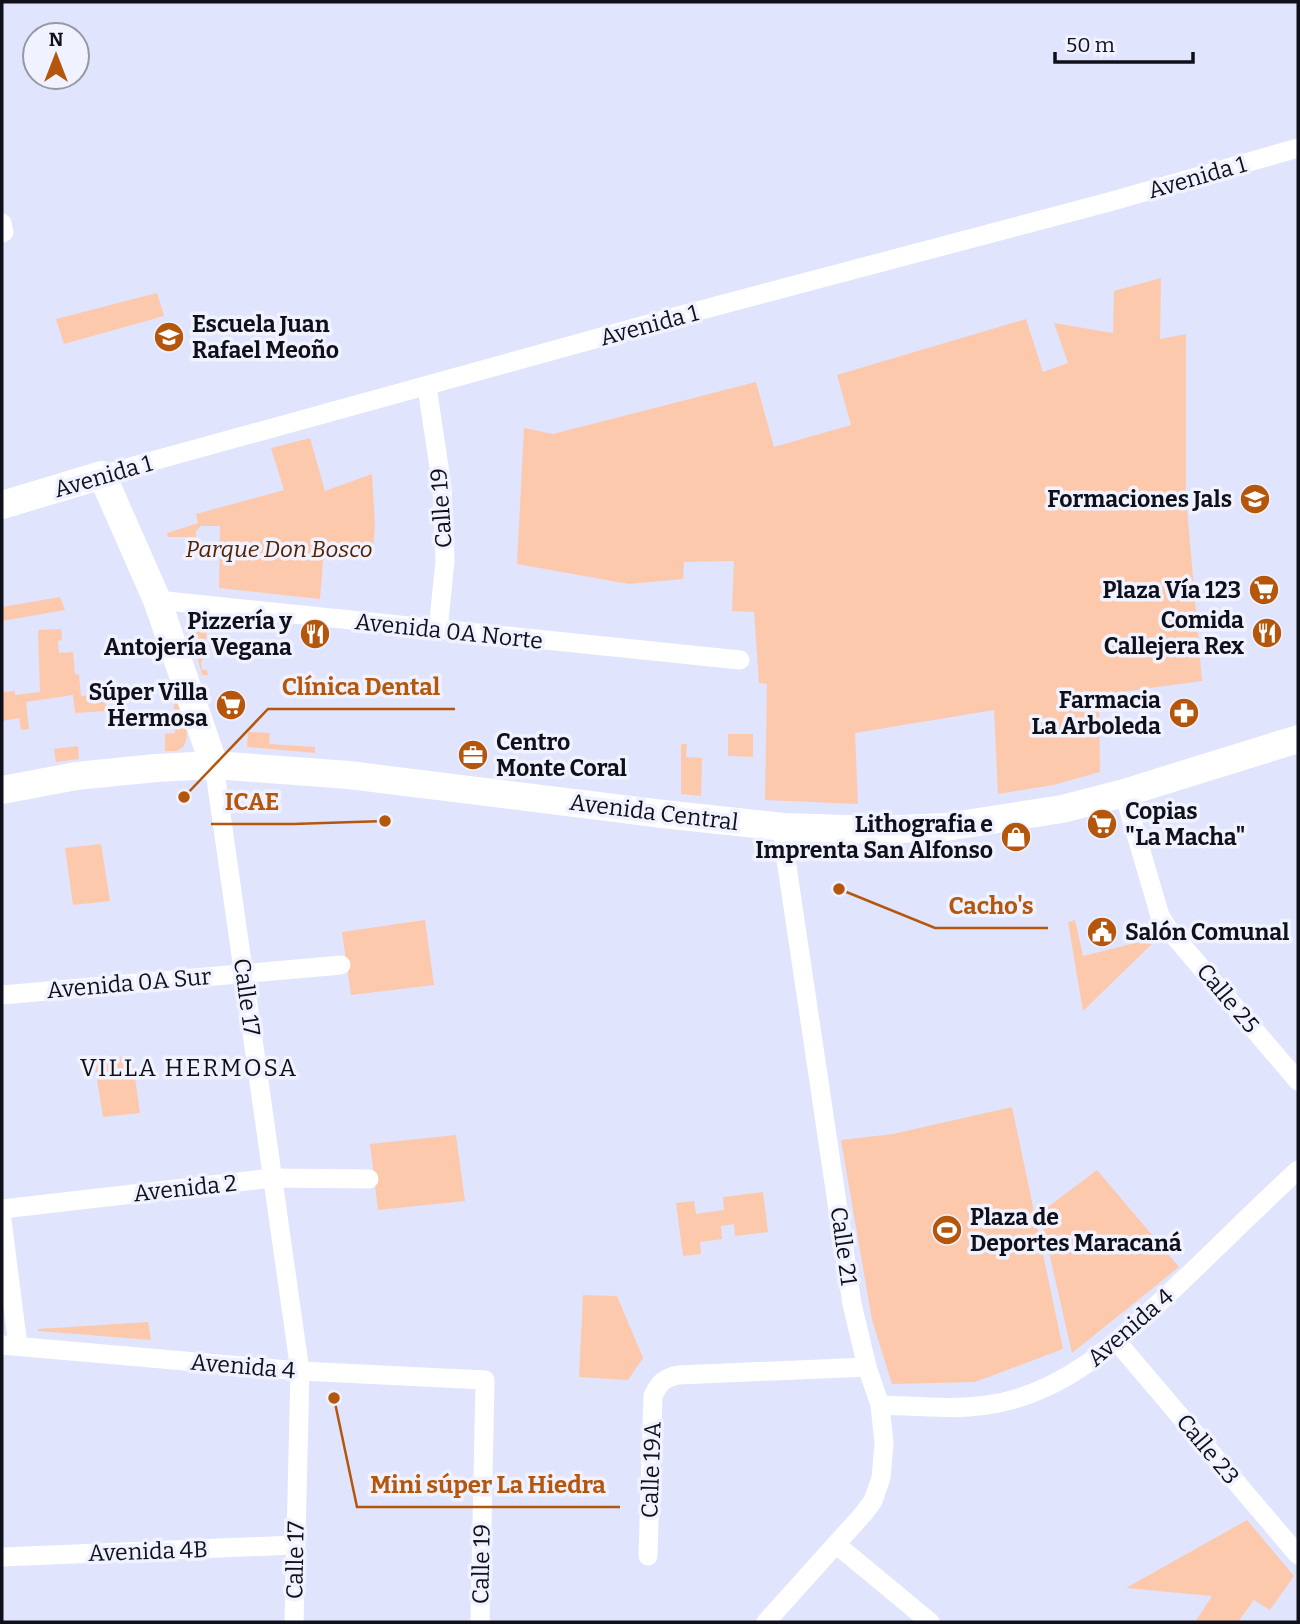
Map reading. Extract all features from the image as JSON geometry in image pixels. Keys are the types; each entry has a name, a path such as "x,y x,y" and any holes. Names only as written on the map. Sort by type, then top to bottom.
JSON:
{"main road":[{"name":"Avenida 1","path":"2,505 102,475"},
{"name":"Calle 17","path":"102,475 158,600 214,765"},
{"name":"Avenida Central","path":"2,790 76,776 214,765 349,775 784,827 878,830 946,827 1062,809 1124,793 1298,739"}],"street":[{"name":"Avenida 1","path":"102,475 1298,148"},
{"name":"Calle 19","path":"427,387 442,487 444,561 438,630"},
{"name":"Avenida 0A Norte","path":"158,600 740,660"},
{"name":"Calle 17","path":"214,765 300,1371 294,1622"},
{"name":"Calle 25","path":"1124,793 1160,916 1298,1081"},
{"name":"Calle 21","path":"766,1622 869,1507 878,1490 884,1453 880,1405 867,1367 850,1291 784,846 784,827"},
{"name":"Avenida 0A Sur","path":"2,995 341,965"},
{"name":"Avenida 4","path":"880,1405 968,1406 1006,1401 1079,1371 1118,1343 1298,1170"},
{"name":"Avenida 2","path":"2,1209 272,1178 369,1179"},
{"path":"2,1220 10,1345"},
{"name":"Calle 23","path":"1118,1343 1298,1555"},
{"name":"Avenida 4","path":"10,1345 300,1371 485,1380"},
{"name":"Calle 19A","path":"648,1556 653,1396 658,1385 666,1378 678,1375 867,1367"},
{"name":"Calle 19","path":"480,1622 485,1380"},
{"name":"Avenida 4B","path":"2,1557 295,1545"},
{"path":"837,1545 930,1622"}],"green space":[{"path":"1161,278 1160,339 1186,334 1186,497 1202,681 1099,695 1100,772 1053,785 998,794 994,710 855,733 858,804 765,800 767,684 759,683 754,612 732,611 734,561 684,562 683,579 629,584 517,564 524,428 553,434 756,382 774,447 851,425 837,375 1026,319 1043,372 1068,363 1054,323 1113,333 1114,291"},
{"path":"157,293 164,316 64,344 56,319"},
{"name":"Parque Don Bosco","path":"310,438 325,491 372,474 375,525 373,549 324,548 320,599 219,588 220,526 201,526 196,531 196,537 168,537 167,533 198,523 196,514 284,490 271,448"},
{"path":"60,597 65,610 2,621 2,607"},
{"path":"207,626 205,653 201,662 202,670 207,670 208,675 202,675 192,636 193,629"},
{"path":"61,629 59,653 73,652 81,696 105,696 106,711 75,713 73,695 26,702 29,729 21,730 19,718 2,721 2,692 15,691 15,695 40,692 38,630"},
{"path":"173,688 187,733 186,741 177,751 165,751 165,734 175,733"},
{"path":"248,732 270,733 269,744 315,747 315,753 247,747"},
{"path":"728,734 753,734 753,757 728,756"},
{"path":"681,744 687,744 686,757 702,758 701,796 681,794"},
{"path":"78,746 79,759 56,762 54,749"},
{"path":"101,844 110,901 73,905 65,848"},
{"path":"425,920 434,985 351,995 342,932"},
{"path":"1075,920 1083,956 1159,937 1083,1011 1068,922"},
{"path":"132,1056 140,1113 103,1117 94,1061"},
{"name":"Plaza de Deportes Maracaná","path":"1012,1107 1063,1349 975,1382 892,1384 872,1320 841,1140 893,1134"},
{"path":"456,1135 465,1201 378,1210 370,1144"},
{"path":"1097,1170 1179,1267 1072,1353 1040,1213"},
{"path":"763,1192 768,1232 735,1236 734,1224 721,1226 722,1239 700,1242 701,1254 683,1256 676,1203 694,1201 696,1214 724,1210 723,1197"},
{"path":"583,1295 617,1296 643,1358 628,1380 579,1377"},
{"path":"148,1322 151,1340 38,1331 38,1329"},
{"path":"1247,1520 1294,1576 1270,1610 1254,1600 1238,1622 1195,1622 1212,1596 1126,1588"}],"place":[{"name":"Escuela Juan Rafael Meoño","path":"169,337"},
{"name":"Formaciones Jals","path":"1255,499"},
{"name":"Plaza Vía 123","path":"1264,590"},
{"name":"Comida Callejera Rex","path":"1267,633"},
{"name":"Pizzería y Antojería Vegana","path":"315,634"},
{"name":"Súper Villa Hermosa","path":"231,705"},
{"name":"Farmacia La Arboleda","path":"1184,713"},
{"name":"Centro Monte Coral","path":"473,755"},
{"name":"Clínica Dental","path":"184,797"},
{"name":"ICAE","path":"385,821"},
{"name":"Copias \"La Macha\"","path":"1102,824"},
{"name":"Lithografia e Imprenta San Alfonso","path":"1016,837"},
{"name":"Cacho's","path":"839,889"},
{"name":"Salón Comunal","path":"1102,932"},
{"name":"Plaza de Deportes Maracaná","path":"947,1230"},
{"name":"Mini súper La Hiedra","path":"334,1398"}],"district":[{"name":"VILLA HERMOSA","path":"189,1068"}]}
